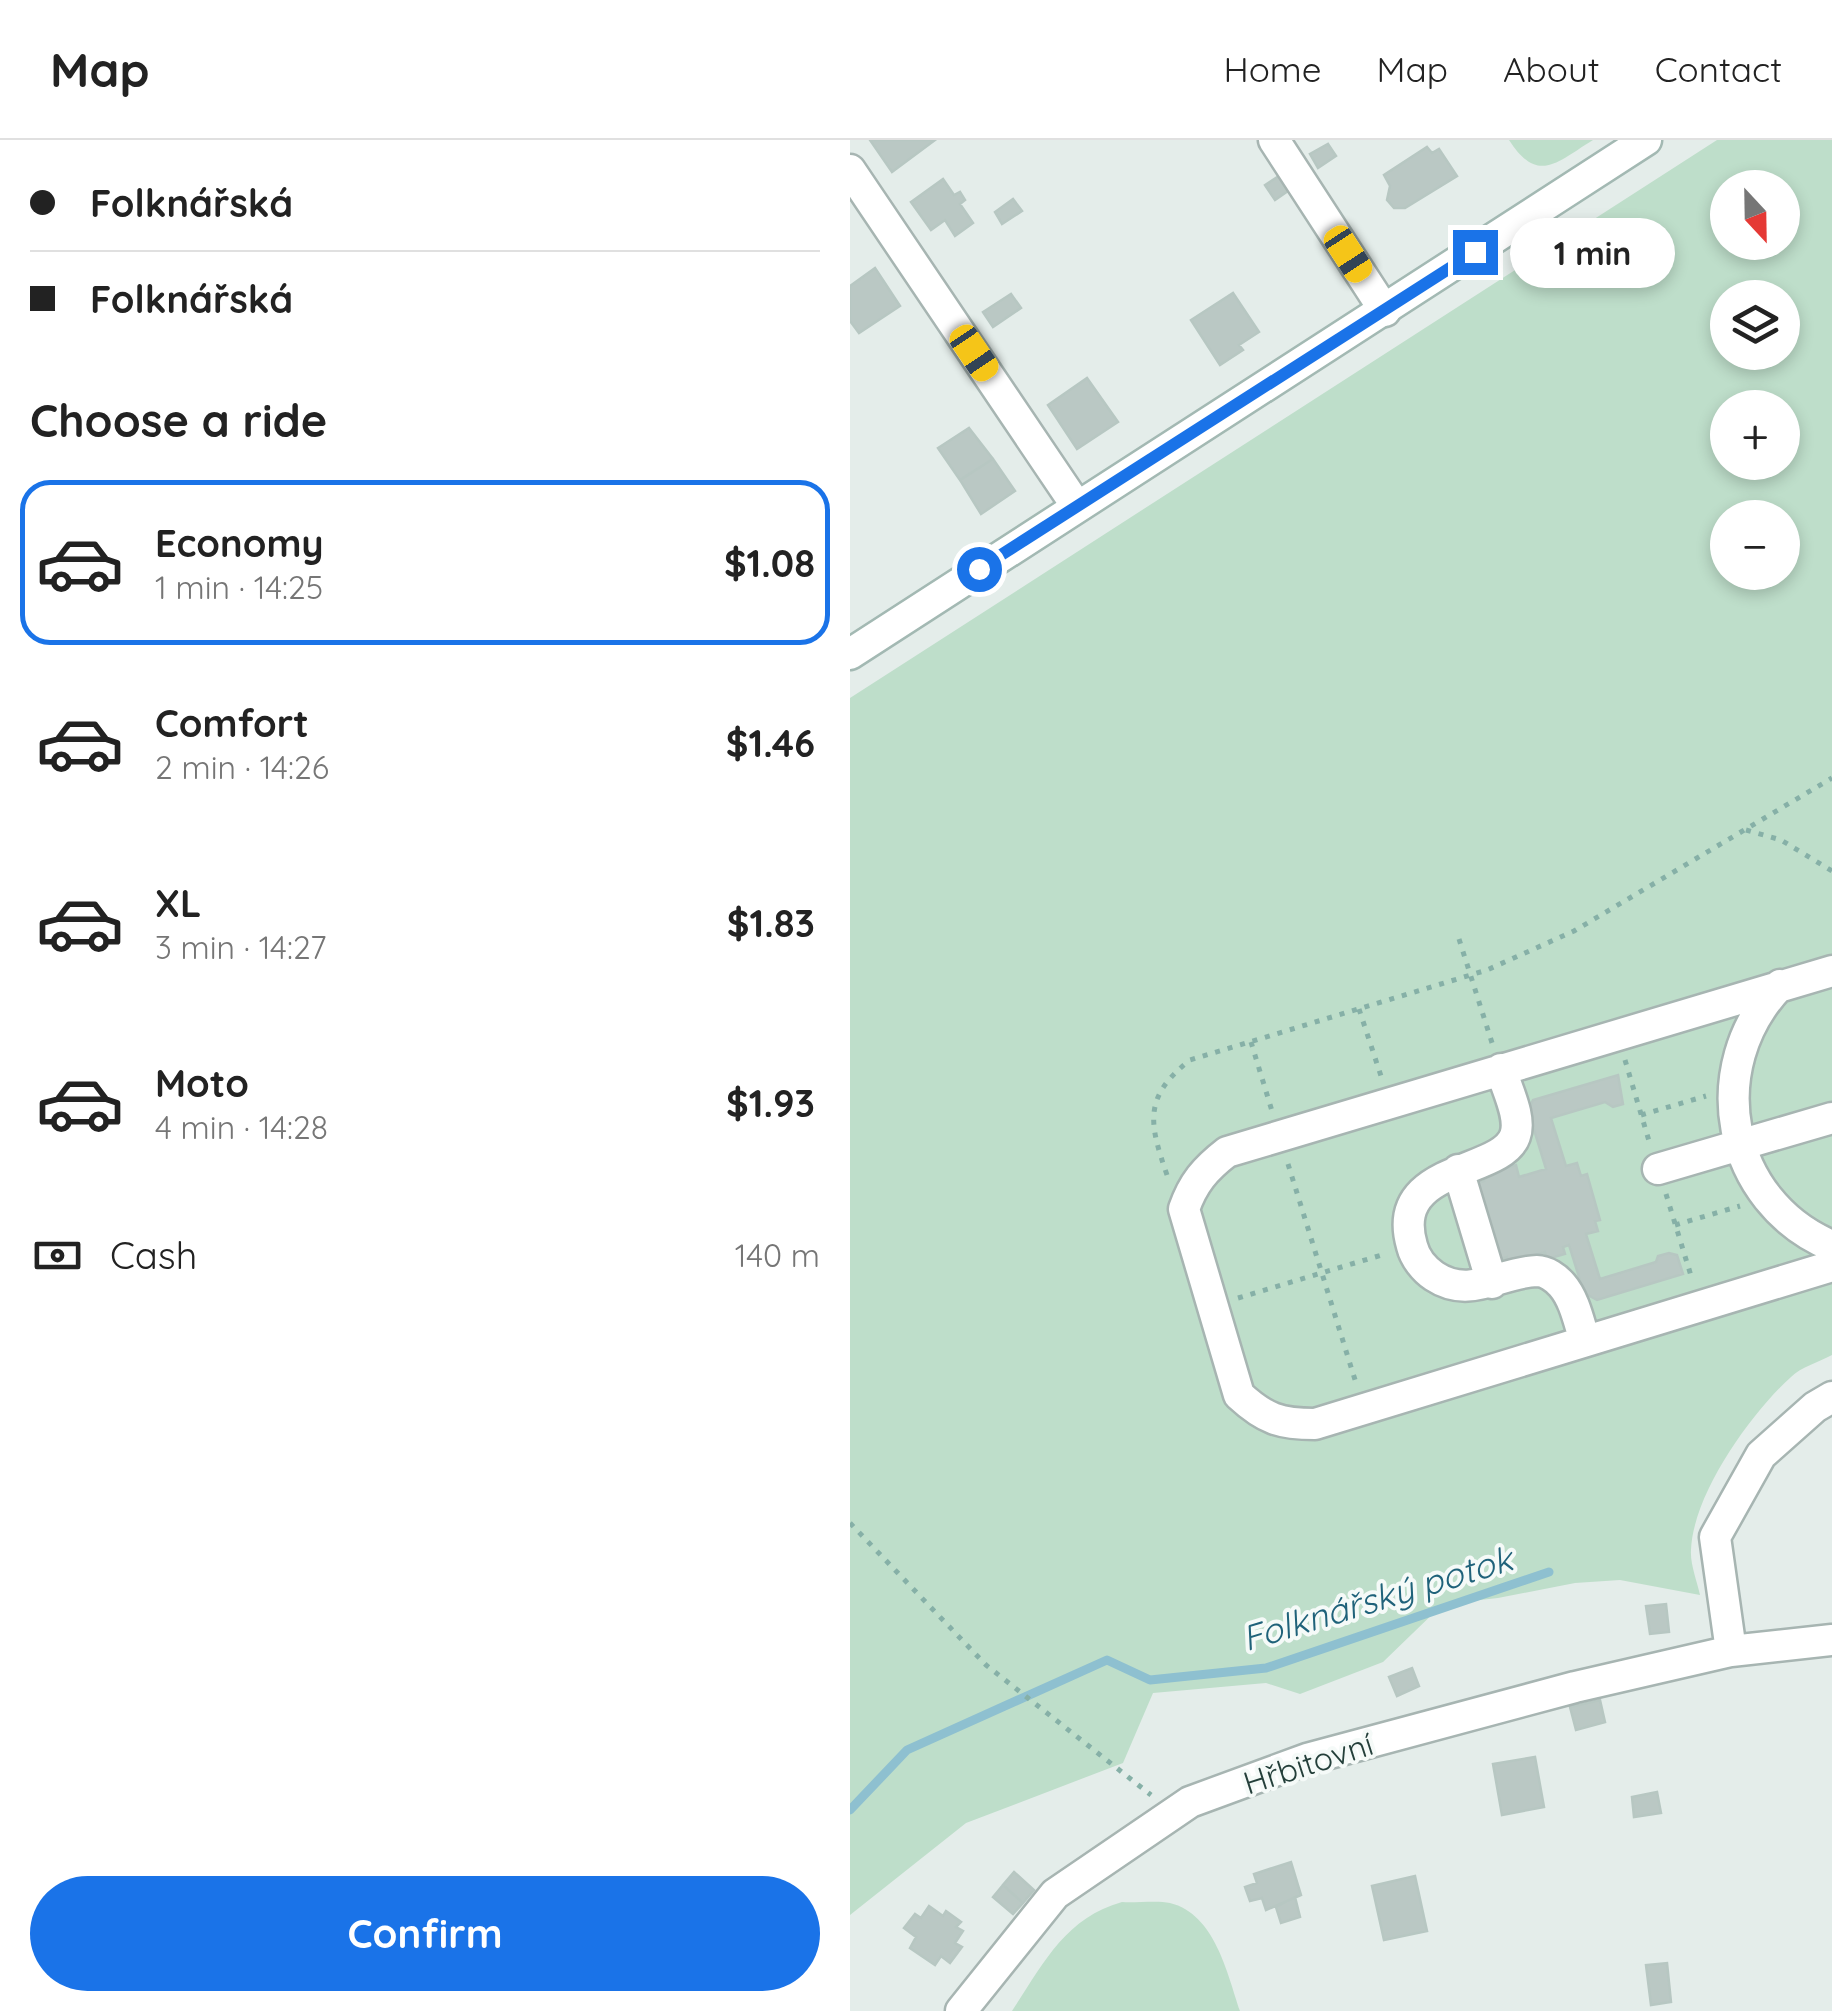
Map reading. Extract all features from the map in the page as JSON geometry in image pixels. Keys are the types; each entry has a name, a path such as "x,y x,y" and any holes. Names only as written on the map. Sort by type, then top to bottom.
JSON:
{"street":[{"path":"1274,140 1385,310"},
{"path":"850,654 1646,140"},
{"path":"850,170 1076,505"},
{"path":"1832,971 1227,1152 1192,1186 1184,1209 1239,1395 1254,1410 1284,1424 1315,1424 1832,1266"},
{"path":"1780,986 1761,1007 1747,1032 1732,1088 1733,1117 1739,1146 1766,1198 1795,1225 1832,1246"},
{"path":"1501,1070 1516,1119 1515,1137 1498,1156 1438,1179 1424,1191 1414,1207 1412,1246 1430,1274 1464,1288 1539,1270 1552,1276 1564,1287 1585,1341"},
{"path":"1658,1169 1832,1118"},
{"path":"1458,1170 1492,1282"},
{"path":"1731,1650 1715,1537 1761,1455 1832,1397"},
{"name":"Hřbitovní","path":"961,2011 1055,1894 1190,1802 1307,1759 1574,1688 1731,1650 1832,1640"}],"path":[{"path":"1184,1209 1156,1142 1152,1120 1157,1094 1170,1076 1190,1060 1471,975 1574,931 1832,778"},
{"path":"1746,830 1780,840 1832,871"},
{"path":"1459,939 1501,1070"},
{"path":"1359,1009 1390,1103"},
{"path":"1252,1042 1364,1409"},
{"path":"1642,1115 1732,1088"},
{"path":"1676,1225 1766,1198"},
{"path":"1213,1306 1412,1246"},
{"path":"850,1522 986,1666 1173,1813"}],"green space":[{"path":"1509,140 1593,140 1558,162 1539,166 1519,154"},
{"path":"1717,140 1832,140 1832,1355 1800,1370 1775,1392 1742,1433 1713,1480 1694,1528 1691,1550 1700,1595 1620,1580 1575,1583 1443,1604 1383,1662 1300,1694 1266,1683 1153,1693 1123,1763 966,1823 850,1915 850,698"},
{"path":"1122,1902 1170,1903 1198,1919 1217,1947 1240,2011 1012,2011 1045,1960 1070,1931 1102,1909"}],"building":[{"path":"870,140 935,140 892,172"},
{"path":"1328,144 1336,156 1318,168 1310,154"},
{"path":"1427,147 1432,153 1439,149 1457,176 1405,208 1394,208 1387,200 1390,186 1384,175"},
{"path":"1282,174 1291,189 1275,200 1265,185"},
{"path":"943,179 954,195 960,192 965,200 960,204 973,223 955,236 945,220 931,230 911,202"},
{"path":"1013,199 1022,211 1002,224 995,212"},
{"path":"875,268 900,306 859,333 850,321 850,286"},
{"path":"1233,293 1259,332 1239,345 1243,350 1220,365 1191,320"},
{"path":"1011,294 1021,308 993,327 983,312"},
{"path":"1087,378 1118,422 1077,449 1048,405"},
{"path":"969,428 993,459 960,480 938,448"},
{"path":"993,459 1015,491 981,514 960,480"},
{"path":"1618,1075 1623,1104 1613,1107 1605,1102 1551,1118 1566,1166 1577,1163 1581,1176 1587,1174 1600,1220 1595,1221 1598,1231 1586,1234 1600,1279 1656,1262 1658,1256 1669,1253 1677,1255 1683,1274 1597,1300 1584,1293 1569,1245 1563,1247 1565,1254 1547,1259 1545,1252 1509,1264 1507,1257 1495,1261 1471,1185 1484,1181 1482,1175 1516,1165 1519,1177 1546,1169 1528,1110 1533,1100"},
{"path":"1666,1604 1669,1632 1650,1634 1646,1606"},
{"path":"1412,1668 1419,1686 1397,1696 1389,1677"},
{"path":"1600,1700 1605,1722 1576,1730 1570,1707"},
{"path":"1535,1757 1544,1807 1502,1815 1493,1764"},
{"path":"1657,1792 1661,1813 1634,1817 1632,1797"},
{"path":"1291,1862 1301,1895 1266,1910 1262,1898 1250,1901 1245,1887 1257,1883 1254,1874"},
{"path":"1014,1872 1034,1890 1023,1903 1003,1885"},
{"path":"1415,1876 1427,1931 1384,1940 1372,1886"},
{"path":"1003,1885 1023,1903 1013,1914 993,1897"},
{"path":"1295,1897 1300,1917 1281,1923 1276,1907"},
{"path":"929,1906 943,1916 946,1911 961,1922 956,1927 963,1931 955,1943 962,1947 950,1963 941,1956 935,1965 910,1948 916,1937 904,1928 915,1914 921,1918"},
{"path":"1667,1963 1671,2002 1651,2005 1646,1965"}],"waterway":[{"name":"Folknářský potok","path":"850,1810 907,1750 1107,1660 1150,1680 1266,1668 1549,1572"}],"route":[{"path":"979,569 1475,252"}]}
